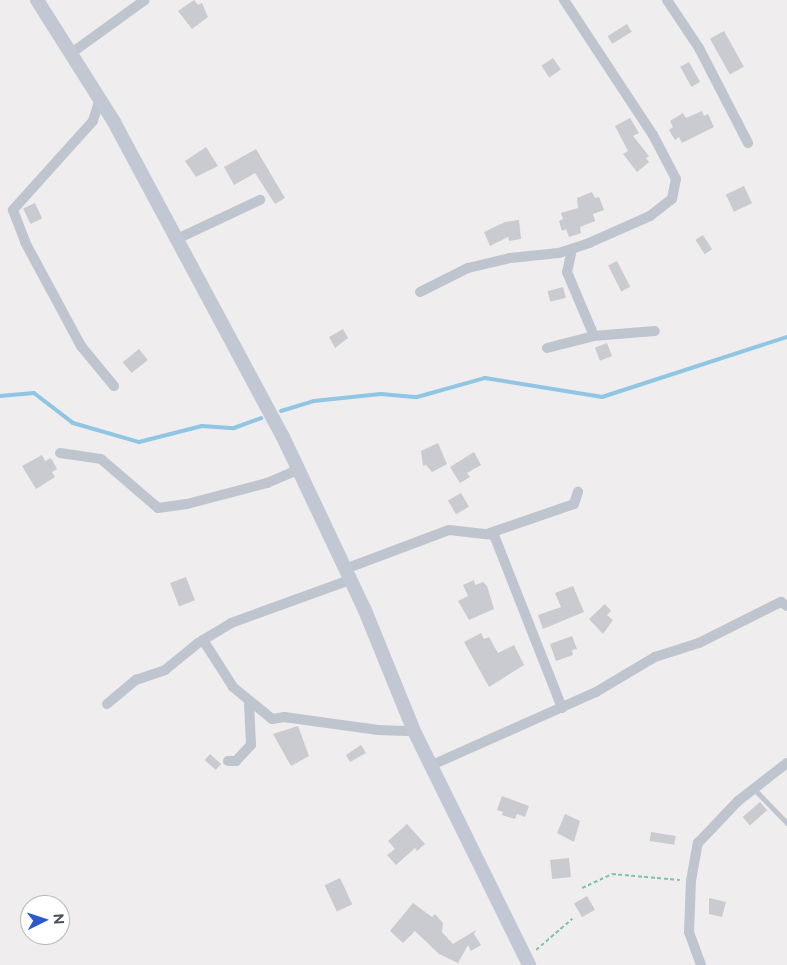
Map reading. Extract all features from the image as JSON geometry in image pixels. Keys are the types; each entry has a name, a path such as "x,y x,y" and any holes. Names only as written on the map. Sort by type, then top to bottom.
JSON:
{"street":[{"path":"37,0 100,99 177,239 298,470 348,574 414,730 528,962"},
{"path":"70,54 145,0"},
{"path":"420,292 468,268 510,258 572,248 650,216 672,199 676,179 653,136 564,0"},
{"path":"667,0 699,48 748,143"},
{"path":"100,99 93,121 13,210 25,242 81,346 114,386"},
{"path":"177,239 260,200"},
{"path":"572,248 567,272 594,336"},
{"path":"547,348 594,336 655,331"},
{"path":"60,453 100,459 158,508 186,504 267,483 298,470"},
{"path":"486,534 574,504 578,492"},
{"path":"107,704 136,680 165,670 203,640 231,623 449,530 494,535 562,708"},
{"path":"432,765 562,708 655,657 699,643 781,602 787,606"},
{"path":"203,640 233,688 272,719 284,718 378,730 414,730"},
{"path":"228,761 236,761 251,745 250,703"},
{"path":"701,965 689,932 691,881 698,843 754,789 787,763"}],"lane":[{"path":"754,789 787,823"}],"path":[{"path":"582,888 612,874 691,881"},
{"path":"528,962 572,919"}],"building":[{"path":"194,0 198,5 202,3 208,17 192,29 178,11"},
{"path":"627,24 632,32 612,44 607,36"},
{"path":"724,31 744,67 730,75 710,39"},
{"path":"553,58 561,70 549,77 541,66"},
{"path":"689,62 700,82 691,87 680,67"},
{"path":"702,111 704,116 708,114 714,127 682,143 679,137 675,140 669,130 673,127 670,121 683,113 686,118"},
{"path":"630,118 639,133 633,136 649,156 646,158 649,162 637,172 623,154 628,151 615,126"},
{"path":"206,147 218,166 196,177 185,161"},
{"path":"256,149 285,198 275,204 255,173 234,185 224,167"},
{"path":"744,186 752,203 734,212 726,194"},
{"path":"592,192 595,198 599,197 604,210 593,214 595,221 580,227 581,233 569,237 566,229 562,231 559,221 563,219 561,213 578,208 577,198"},
{"path":"35,203 42,218 30,224 23,208"},
{"path":"519,220 521,239 509,241 508,237 490,246 484,232 505,222"},
{"path":"703,235 712,249 705,254 695,240"},
{"path":"617,261 630,287 621,291 608,266"},
{"path":"563,287 566,298 550,302 548,291"},
{"path":"343,329 348,338 335,348 329,337"},
{"path":"607,343 612,356 600,361 595,348"},
{"path":"139,349 148,360 131,373 123,362"},
{"path":"438,443 447,464 432,472 426,465 423,466 421,451"},
{"path":"474,452 481,465 467,473 470,477 460,483 450,467"},
{"path":"42,455 45,461 51,458 57,469 52,472 55,477 36,489 22,466"},
{"path":"461,493 469,507 456,514 448,500"},
{"path":"186,577 195,600 179,606 170,583"},
{"path":"474,580 475,585 483,582 487,586 494,609 469,620 458,601 468,596 463,585"},
{"path":"573,586 584,612 543,629 538,615 561,607 555,593"},
{"path":"605,604 611,611 607,615 613,620 603,634 589,619"},
{"path":"481,633 484,639 489,637 498,653 514,645 524,665 489,687 464,642"},
{"path":"572,636 577,649 572,650 573,655 556,661 550,644"},
{"path":"298,726 309,756 291,766 273,734"},
{"path":"361,745 366,753 350,762 346,755"},
{"path":"210,754 221,764 216,770 205,760"},
{"path":"502,796 529,806 525,817 517,814 515,819 502,815 503,812 497,810"},
{"path":"760,802 767,810 750,825 743,817"},
{"path":"565,814 580,821 574,842 557,833"},
{"path":"407,824 425,844 417,851 415,848 396,865 387,855 395,849 388,841"},
{"path":"651,832 676,836 674,845 650,841"},
{"path":"569,858 571,877 552,879 550,860"},
{"path":"340,878 352,904 337,911 325,885"},
{"path":"587,896 595,910 582,917 574,904"},
{"path":"709,898 726,902 722,917 709,914"},
{"path":"413,903 432,917 435,914 443,923 442,932 453,944 476,930 474,934 481,945 471,951 468,945 458,963 439,954 415,931 403,943 390,931"}],"waterway":[{"path":"281,411 314,401 381,394 417,397 485,378 602,397 787,337"},
{"path":"0,396 34,393 73,423 139,442 202,426 234,428 261,418"}]}
